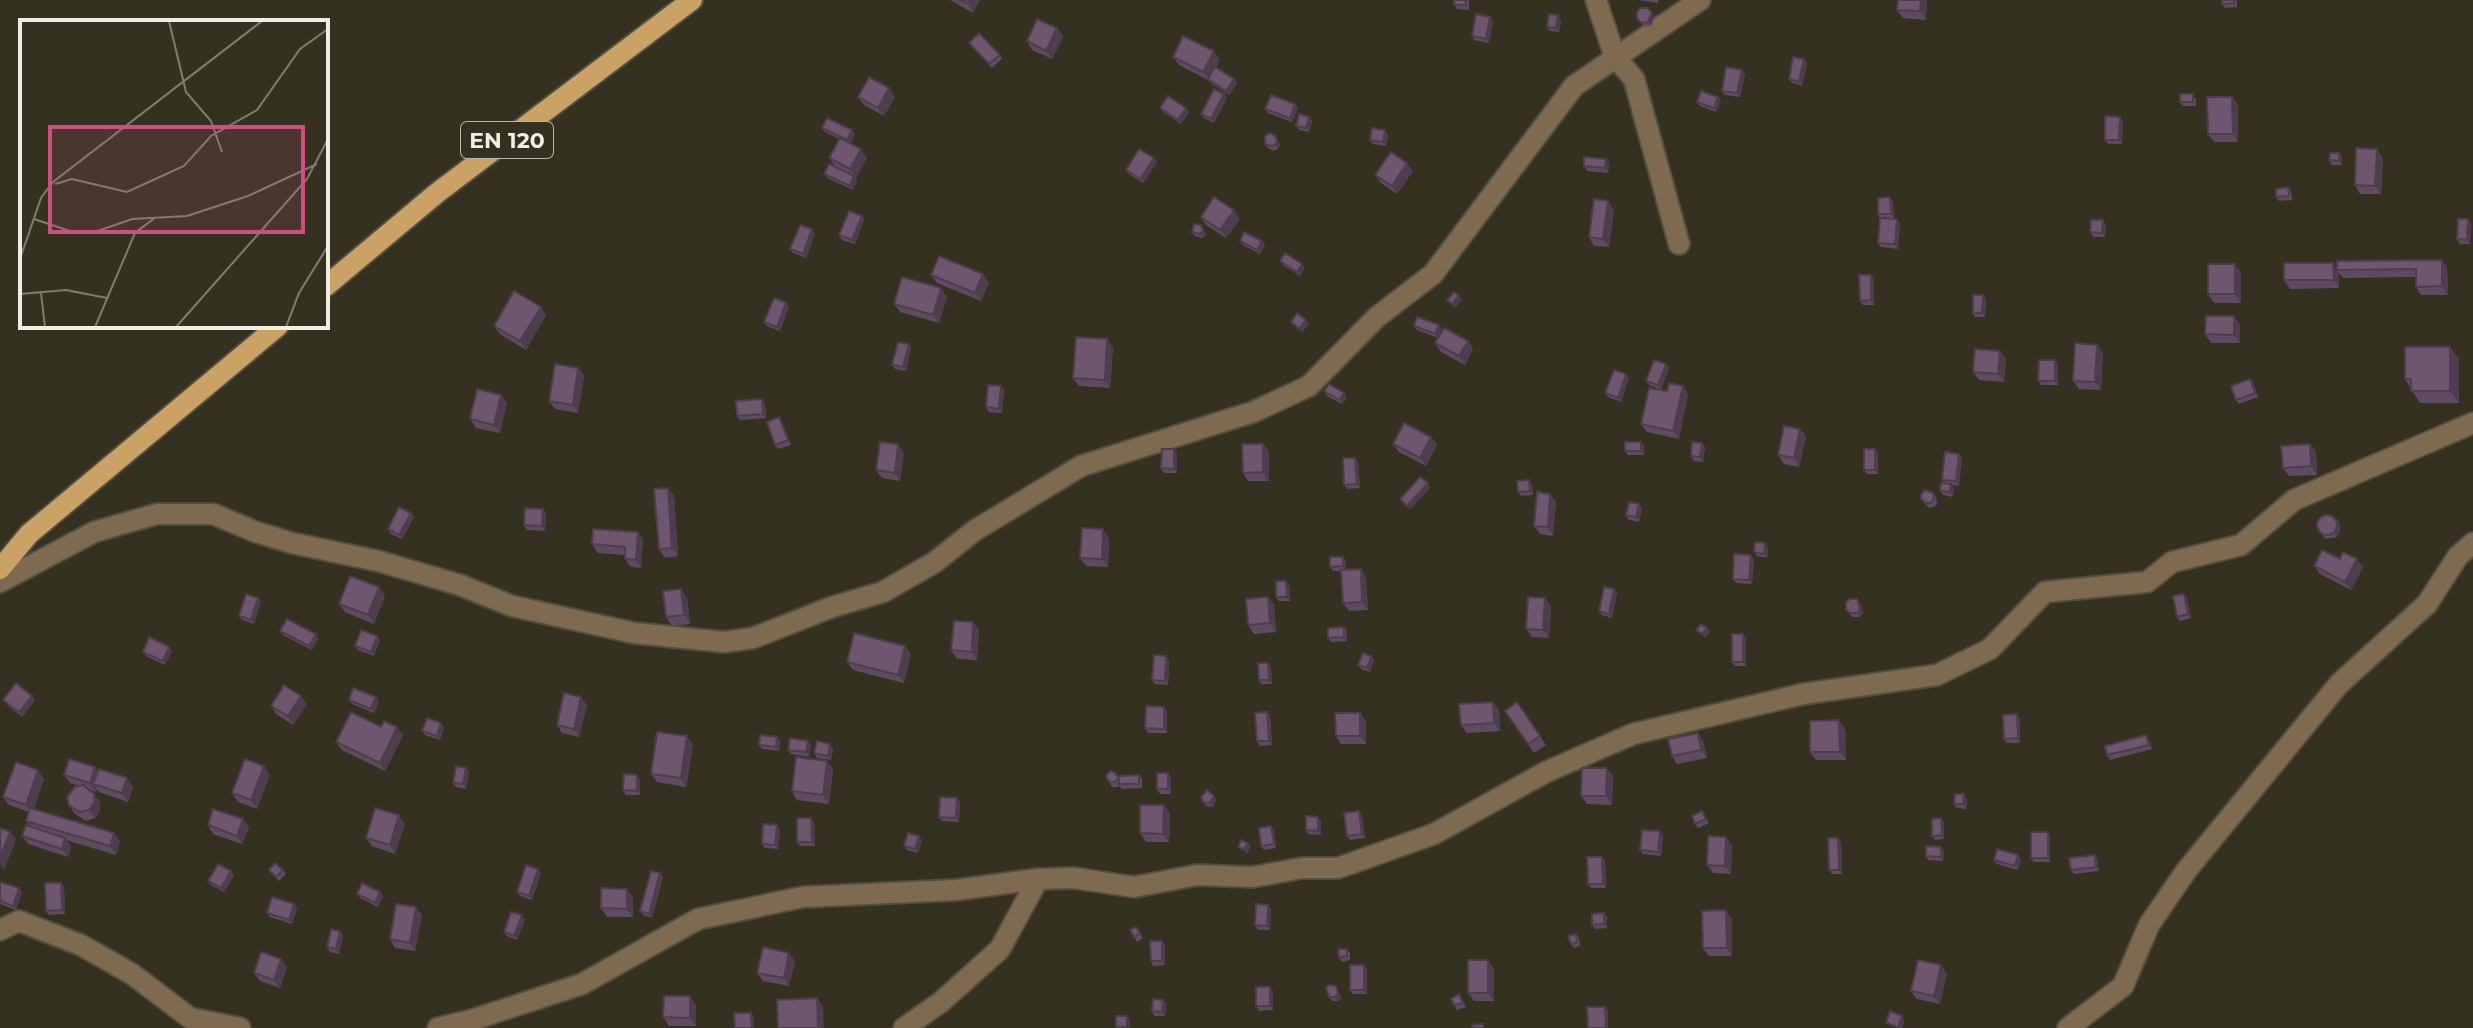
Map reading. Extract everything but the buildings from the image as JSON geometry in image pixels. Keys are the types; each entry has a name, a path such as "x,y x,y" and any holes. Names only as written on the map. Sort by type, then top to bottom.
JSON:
{"main road":[{"name":"EN 120","path":"328,284 437,193 692,0"},
{"path":"0,569 29,534 276,328"}],"street":[{"path":"1596,0 1615,57 1634,79 1679,244"},
{"path":"0,582 94,532 157,514 213,514 292,543 378,561 460,585 512,606 634,633 724,642 753,638 832,607 883,592 935,562 986,524 1081,466 1253,412 1309,386 1377,317 1433,274 1574,86 1700,0"},
{"path":"438,1028 582,984 698,919 803,897 956,890 1038,879 1074,878 1134,887 1197,875 1253,877 1302,868 1338,868 1434,834 1546,772 1633,734 1803,694 1937,675 1990,649 2045,592 2147,582 2172,562 2241,545 2294,500 2473,423"},
{"path":"2068,1028 2123,986 2149,925 2186,871 2339,684 2427,604 2458,556 2473,543"},
{"path":"904,1028 941,1002 1000,949 1038,879"},
{"path":"0,930 19,921 81,945 132,974 190,1018 240,1028"}]}
